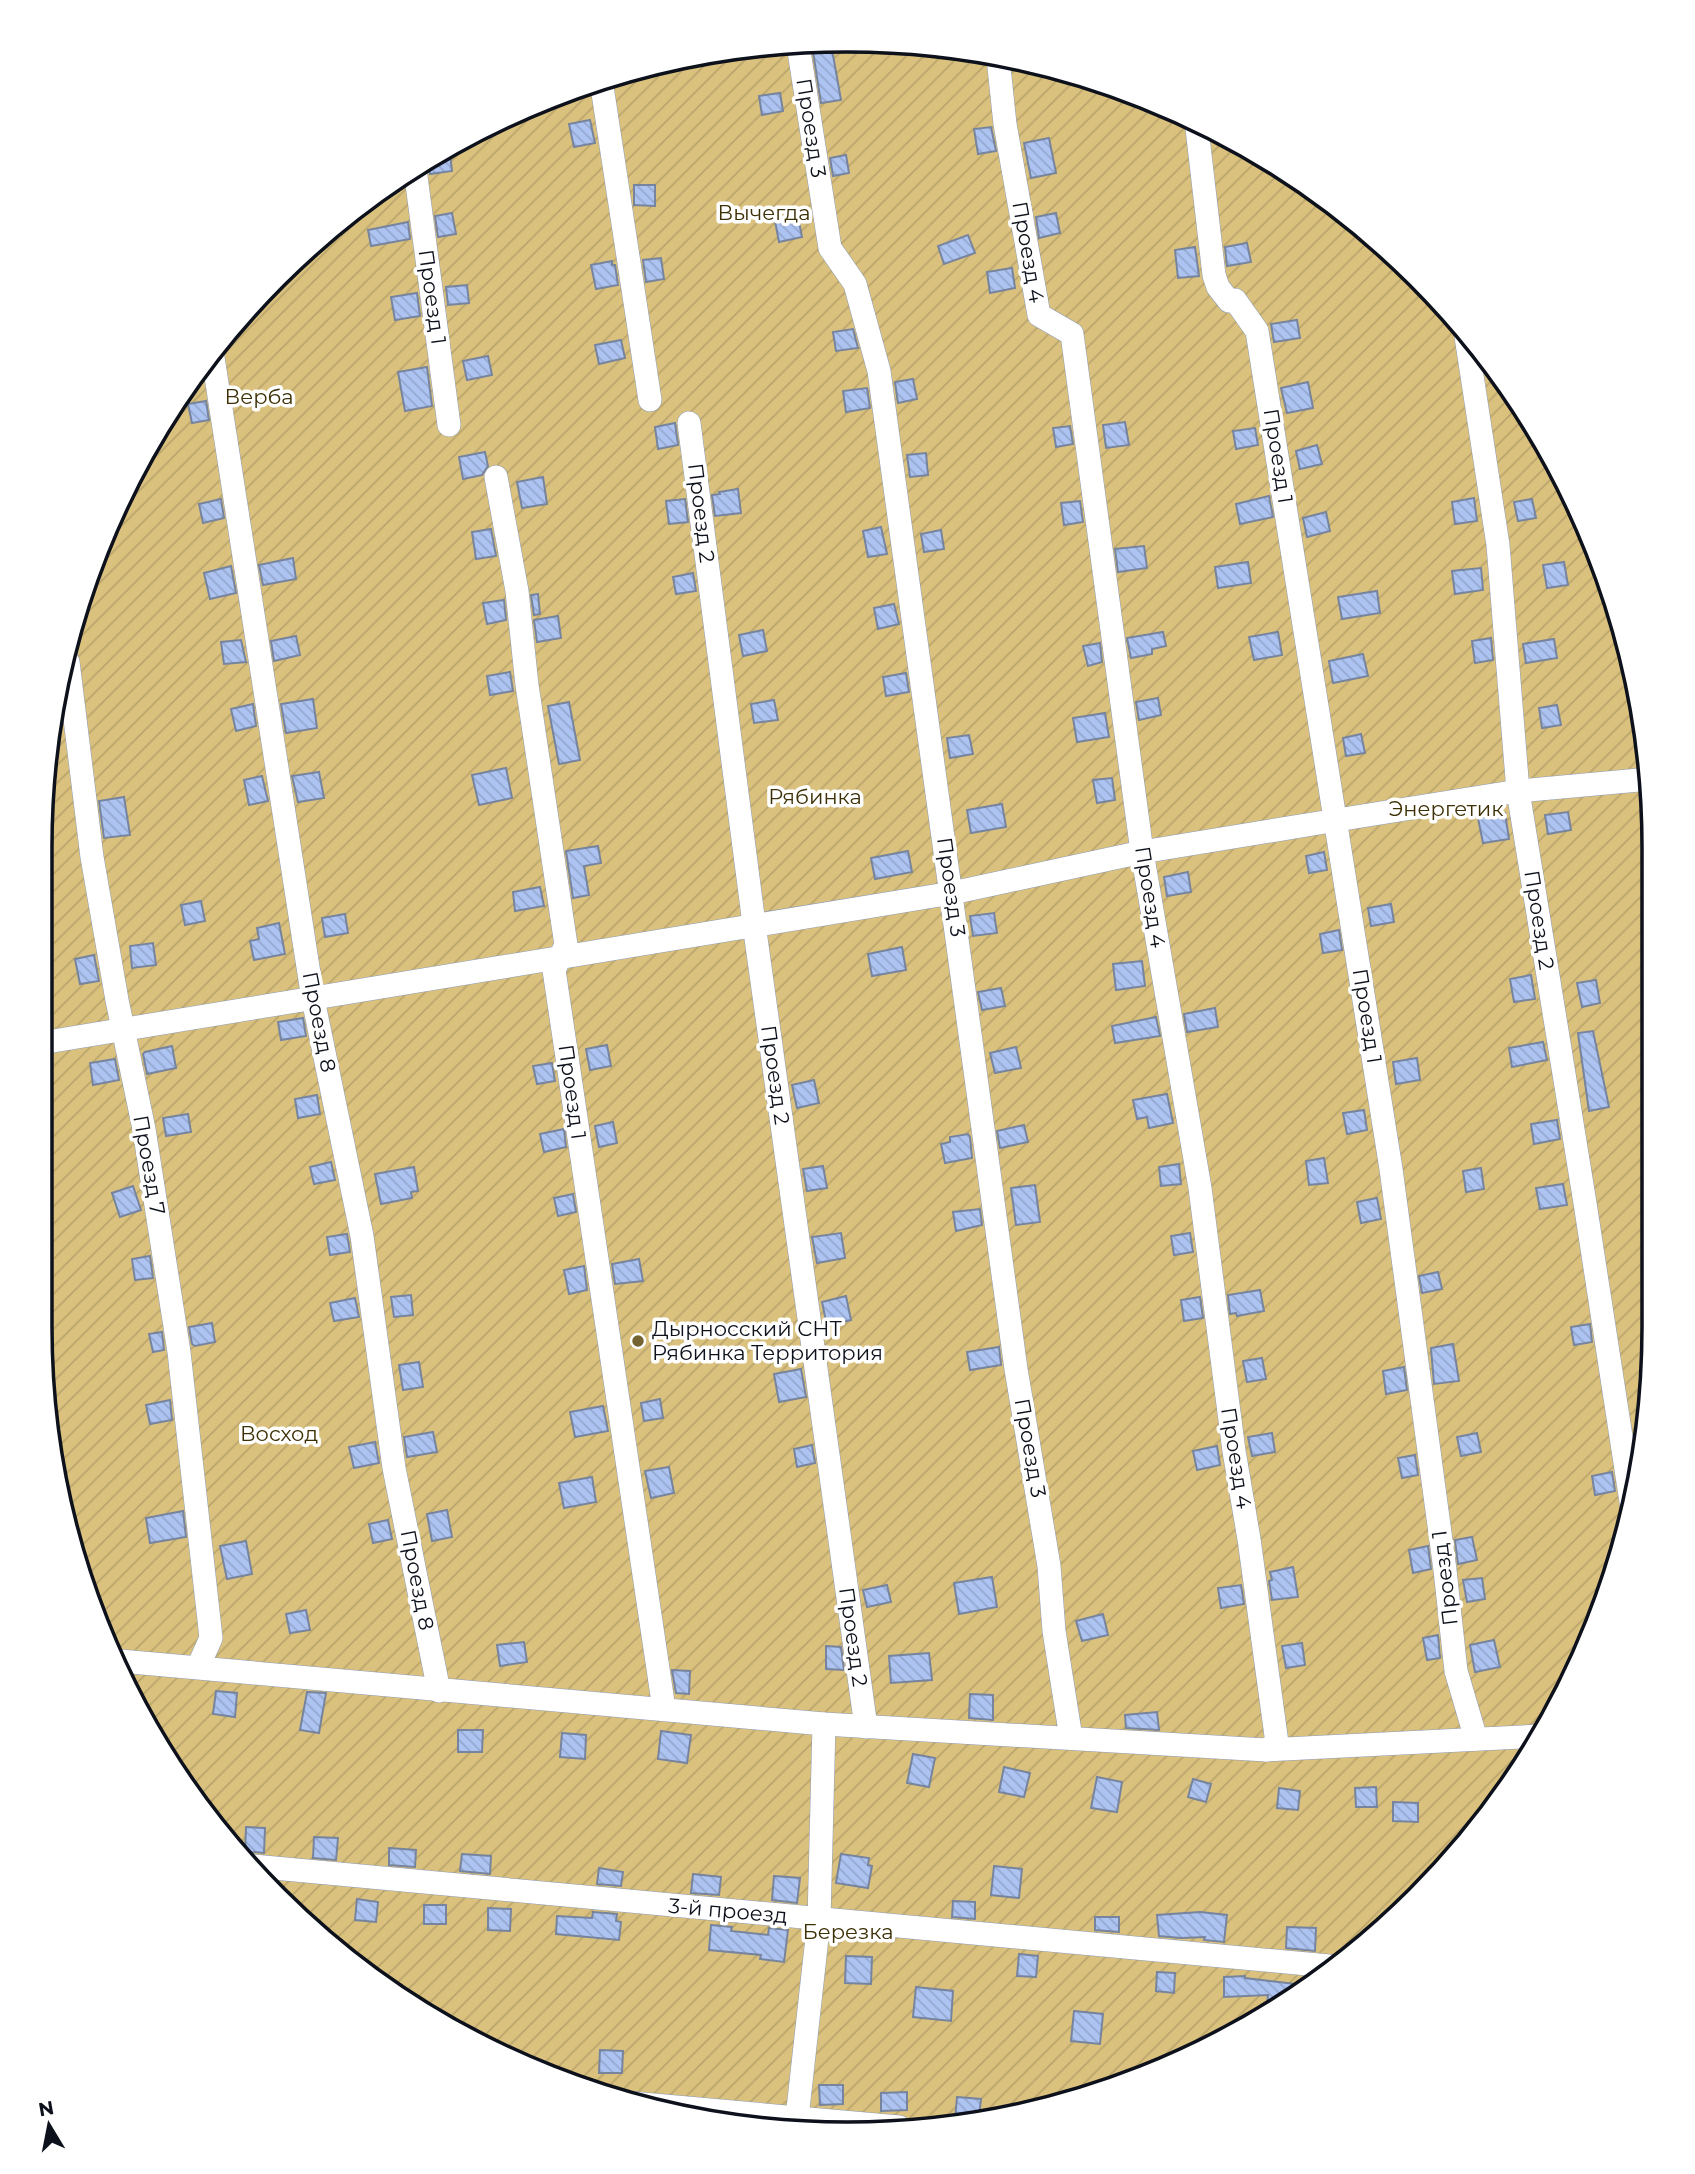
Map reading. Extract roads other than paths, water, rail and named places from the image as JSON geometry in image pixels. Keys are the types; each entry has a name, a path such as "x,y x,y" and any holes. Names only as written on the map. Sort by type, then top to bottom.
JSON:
{"street":[{"name":"Проезд 3","path":"799,54 830,248 855,284 879,371 1016,1369 1049,1566 1054,1630 1071,1738"},
{"name":"Проезд 4","path":"999,67 1005,124 1039,316 1072,334 1142,852 1200,1188 1234,1451 1278,1743 1266,1750"},
{"path":"603,92 650,400"},
{"name":"Проезд 1","path":"1198,133 1214,275 1218,288 1229,302 1235,300 1258,331 1391,1169 1456,1671 1476,1739"},
{"name":"Проезд 1","path":"416,180 449,425"},
{"name":"Проезд 2","path":"1468,352 1498,545 1518,791 1628,1479"},
{"name":"Проезд 8","path":"215,367 313,999 362,1236 394,1468 439,1691"},
{"name":"Проезд 2","path":"689,423 754,924 866,1727"},
{"name":"Проезд 1","path":"496,477 517,591 527,685 566,945 554,970 664,1709"},
{"name":"Проезд 7","path":"70,682 92,857 144,1129 179,1352 211,1638 198,1667"},
{"path":"52,1041 952,893 1142,852 1518,791 1639,780"},
{"path":"127,1662 824,1724 1266,1750 1528,1737"},
{"path":"796,2120 819,1920 824,1724"},
{"name":"3-й проезд","path":"265,1867 1320,1965"}],"place":[{"name":"Дырносский СНТ Рябинка Территория","path":"638,1341"}],"park label":[{"name":"Вычегда","path":"764,213"},
{"name":"Верба","path":"259,397"},
{"name":"Рябинка","path":"815,797"},
{"name":"Энергетик","path":"1446,809"},
{"name":"Восход","path":"279,1434"},
{"name":"Березка","path":"848,1932"}]}
